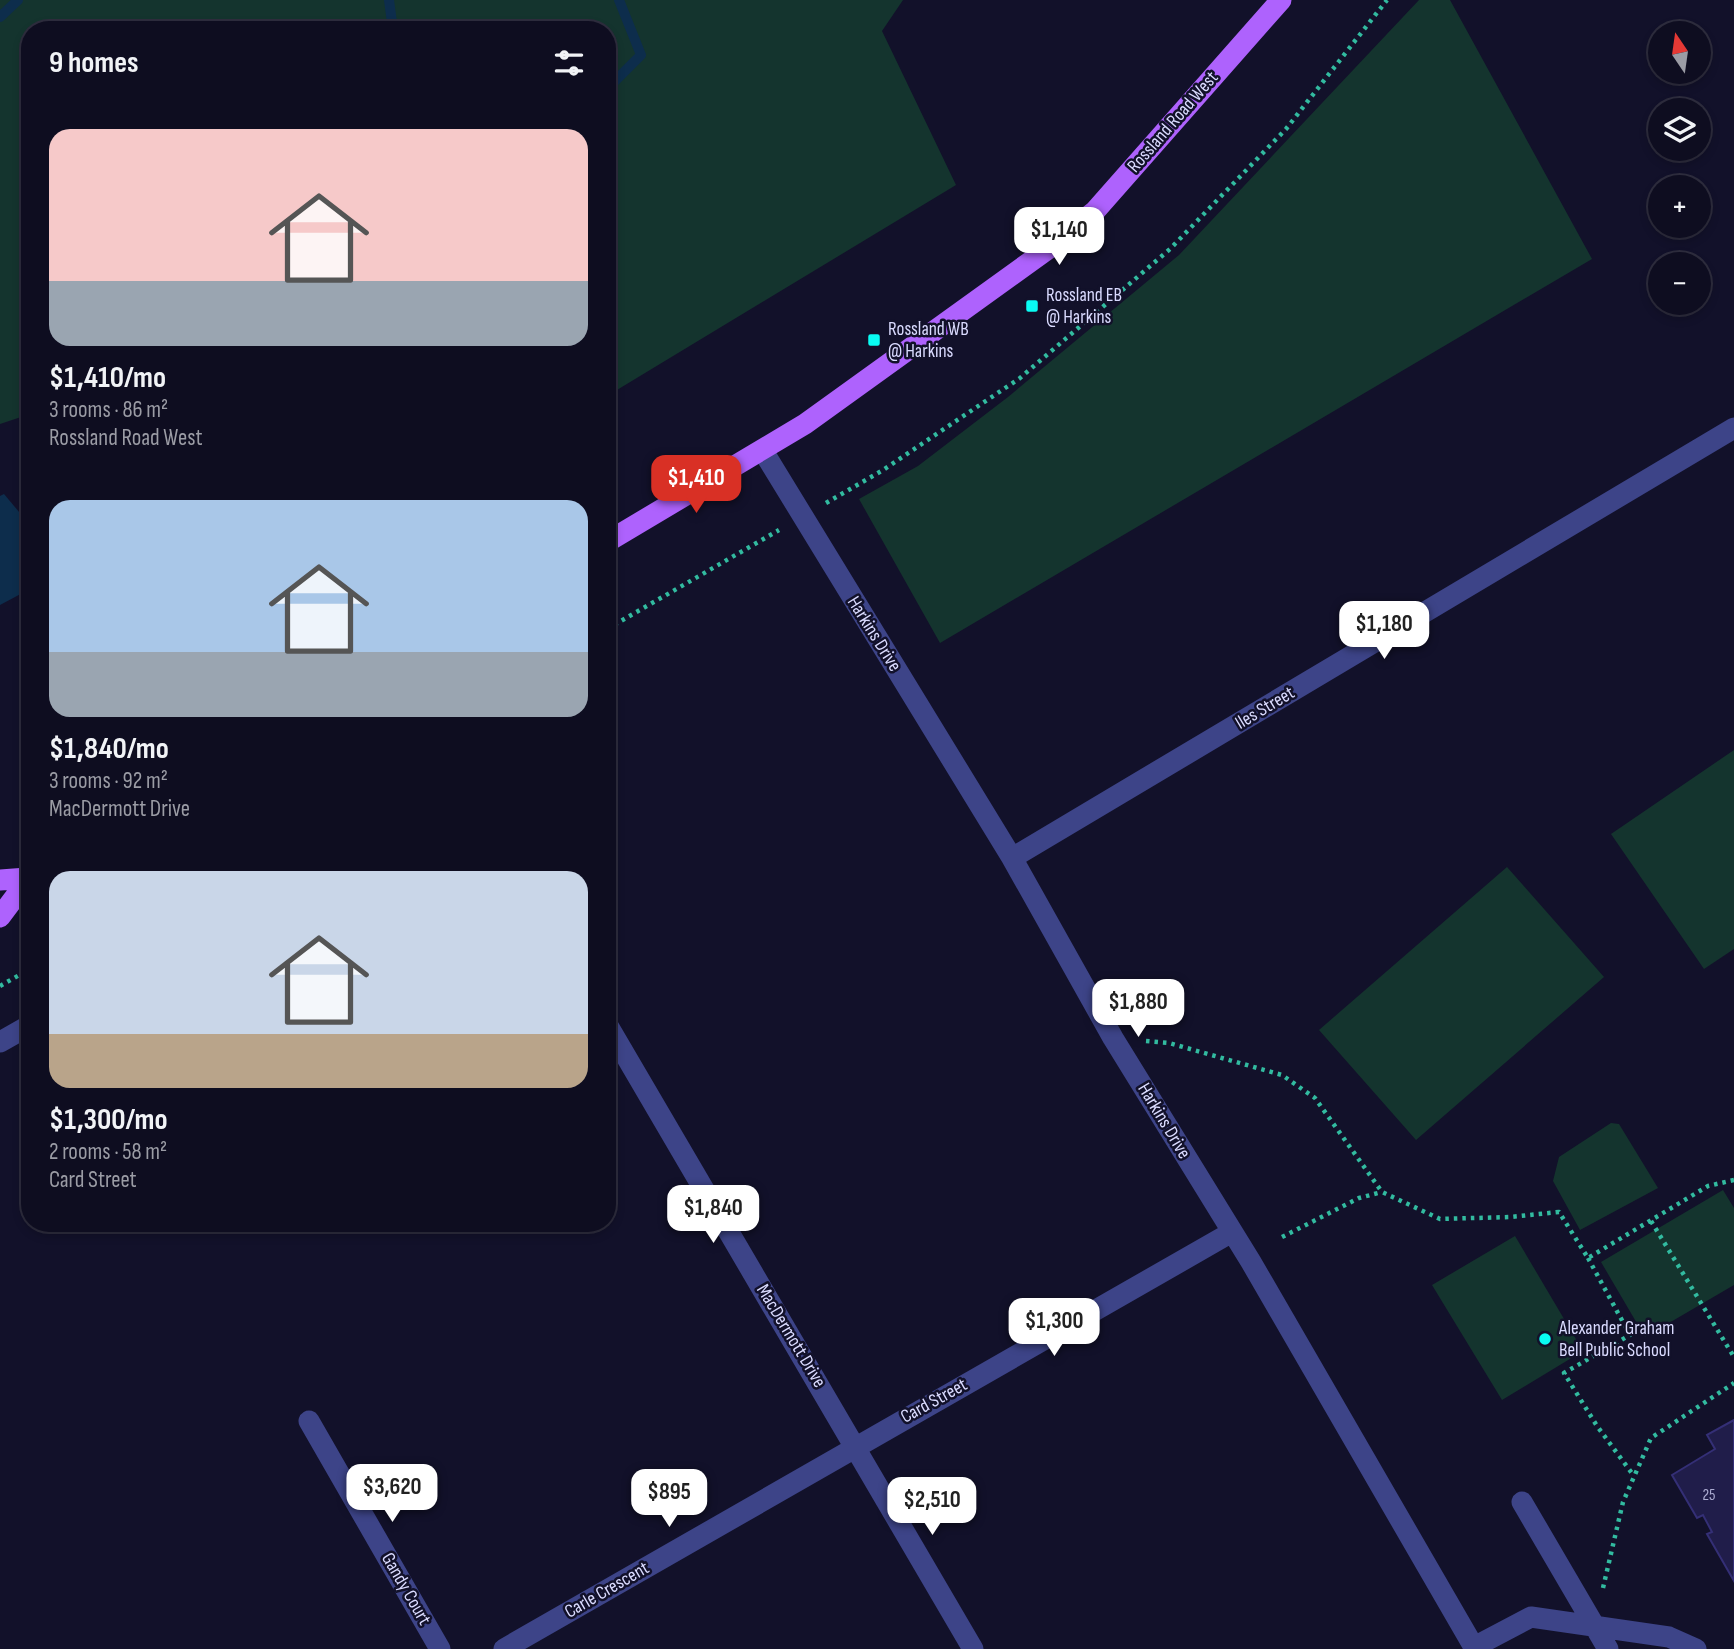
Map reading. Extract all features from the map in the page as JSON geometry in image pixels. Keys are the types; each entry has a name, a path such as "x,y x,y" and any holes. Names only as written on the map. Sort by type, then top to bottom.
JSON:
{"main road":[{"name":"Rossland Road West","path":"616,537 805,424 1048,249 1095,211 1281,0"},
{"path":"0,880 21,878"},
{"path":"0,917 21,888"}],"street":[{"name":"Iles Street","path":"1012,858 1734,428"},
{"name":"Harkins Drive","path":"763,451 1012,858 1113,1038 1232,1232 1475,1648"},
{"path":"0,1042 21,1030"},
{"name":"MacDermott Drive","path":"616,1039 973,1649"},
{"name":"Card Street","path":"855,1446 1232,1232"},
{"name":"Gandy Court","path":"309,1421 440,1649"},
{"name":"Carle Crescent","path":"504,1649 855,1446"},
{"path":"1522,1503 1608,1649"},
{"path":"1475,1648 1531,1617 1669,1637 1696,1649"}],"path":[{"path":"616,624 883,470 1020,378 1170,249 1286,129 1387,0"},
{"path":"0,986 21,974"},
{"path":"1113,1038 1169,1043 1282,1075 1315,1098 1382,1192 1440,1219 1510,1217 1559,1212 1588,1258 1630,1335 1564,1373 1597,1426 1634,1476"},
{"path":"1588,1258 1708,1186 1734,1180"},
{"path":"1282,1237 1359,1198 1382,1192"},
{"path":"1651,1220 1734,1357"},
{"path":"1602,1593 1623,1502 1651,1438 1734,1383"}],"green space":[{"path":"0,0 903,0 882,31 956,185 616,391 616,21 21,21 21,417 0,424"},
{"path":"1419,0 1450,0 1592,259 940,643 859,499 918,466 1008,397 1179,255"},
{"path":"1734,750 1734,949 1704,969 1611,834"},
{"path":"1507,867 1604,977 1416,1140 1319,1030"},
{"path":"1611,1123 1619,1124 1658,1188 1580,1230 1553,1181 1559,1157"},
{"path":"1723,1190 1734,1208 1734,1285 1645,1337 1601,1262"},
{"path":"1515,1236 1583,1351 1502,1400 1432,1285"}],"water":[{"path":"4,494 21,514 21,594 0,605 0,496"}],"building":[{"path":"1734,1420 1734,1581 1707,1534 1712,1532 1703,1515 1697,1518 1672,1475 1715,1449 1707,1435"}],"waterway":[{"path":"0,17 18,0"},
{"path":"389,0 392,21"},
{"path":"616,80 641,55 619,0"}],"place":[{"name":"Rossland EB @ Harkins","path":"1032,306"},
{"name":"Rossland WB @ Harkins","path":"874,340"},
{"name":"Alexander Graham Bell Public School","path":"1545,1339"}]}
